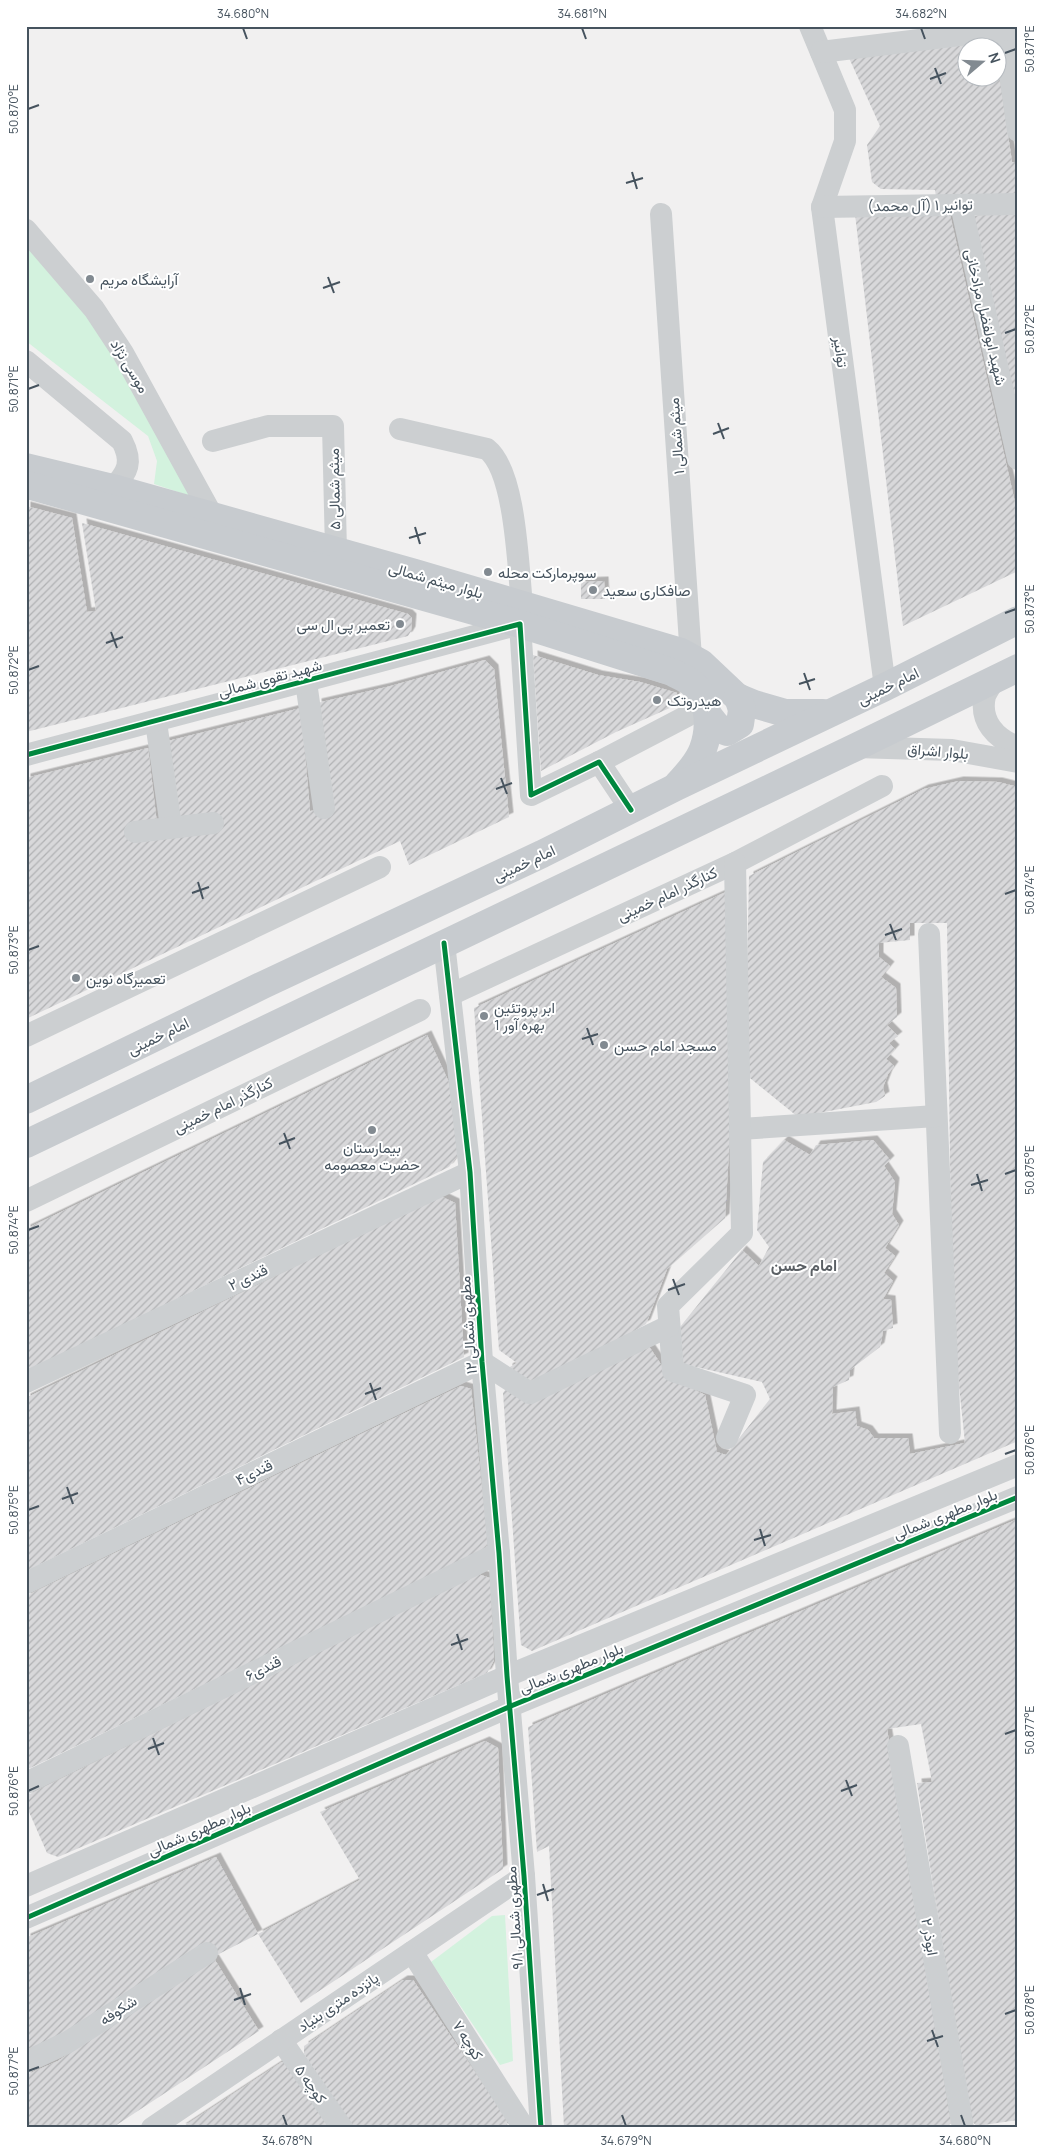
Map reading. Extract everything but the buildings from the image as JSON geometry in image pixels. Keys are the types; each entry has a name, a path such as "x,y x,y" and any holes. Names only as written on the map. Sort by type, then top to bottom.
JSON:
{"main road":[{"name":"بلوار میثم شمالی","path":"26,466 113,488 336,552 521,615 672,672 690,682 702,696 697,716 703,749 693,767 676,787"},
{"name":"بلوار میثم شمالی","path":"26,485 521,615 681,652 701,663 738,697 785,713 832,713"},
{"name":"امام خمینی","path":"26,1100 832,713 1018,620"},
{"path":"26,1144 1006,674"},
{"path":"697,716 727,732 740,724 742,710 738,697"}],"street":[{"name":"توانیر","path":"810,26 845,110 845,141 822,207 885,687"},
{"path":"821,52 1011,29 1018,131"},
{"name":"توانیر ۱ (آل محمد)","path":"822,207 1018,204"},
{"name":"شهید ابولفضل مرادخانی","path":"961,205 1018,459"},
{"name":"میثم شمالی ۱","path":"661,214 692,658"},
{"name":"موسی نژاد","path":"26,230 94,309 123,353 212,517"},
{"path":"26,252 51,261"},
{"path":"26,361 122,441 129,454 127,466 124,476 113,488"},
{"name":"میثم شمالی ۵","path":"213,441 268,426 333,426 336,552"},
{"path":"400,429 487,449 493,453 498,462 511,500 521,615 531,795 697,716"},
{"name":"شهید تقوی شمالی","path":"26,755 306,682 521,615"},
{"path":"1006,674 985,696 984,716 992,731 1004,742 1018,747"},
{"path":"306,682 324,808"},
{"path":"156,722 171,827"},
{"name":"بلوار اشراق","path":"856,747 952,750 1018,762"},
{"path":"599,762 631,810"},
{"name":"کنارگذر امام خمینی","path":"450,995 735,863 882,786"},
{"path":"135,832 213,823"},
{"path":"727,1438 745,1395 673,1371 668,1306 742,1233 735,863"},
{"path":"26,1036 380,867"},
{"path":"929,934 950,1432"},
{"name":"مطهری شمالی ۱۲","path":"444,943 470,1172 482,1362 500,1554 507,1676 511,1706"},
{"name":"کنارگذر امام خمینی","path":"26,1201 420,1010"},
{"path":"740,1129 936,1116"},
{"name":"قندی ۲","path":"26,1382 470,1172"},
{"path":"482,1362 530,1393 670,1326"},
{"name":"قندی۴","path":"26,1583 482,1362"},
{"name":"بلوار مطهری شمالی","path":"29,1879 507,1676 1018,1465"},
{"name":"بلوار مطهری شمالی","path":"26,1918 511,1706 1018,1497"},
{"name":"قندی۶","path":"26,1783 500,1554"},
{"name":"مطهری شمالی ۹/۱","path":"511,1706 541,2128"},
{"name":"ابوذر ۲","path":"898,1746 963,2128"},
{"name":"پانزده متری بنیاد","path":"152,2128 524,1876"},
{"name":"کوچه ۷","path":"412,1952 524,2128"},
{"name":"شکوفه","path":"26,2062 68,2042 207,1953"},
{"name":"کوچه ۵","path":"280,2040 342,2128"}],"green space":[{"path":"26,240 111,342 196,498 154,484 157,461 148,436 26,341"},
{"path":"505,1915 513,2061 500,2065 431,1962 492,1916"}],"cycle path":[{"path":"26,755 520,624 531,795 599,762 631,810"},
{"path":"444,943 470,1172 482,1362 524,1876 541,2128"},
{"path":"26,1918 511,1706 1018,1497"}],"place":[{"name":"آرایشگاه مریم","path":"90,279"},
{"name":"سوپرمارکت محله","path":"488,572"},
{"name":"صافکاری سعید","path":"593,590"},
{"name":"تعمیر پی ال سی","path":"400,624"},
{"name":"هیدروتک","path":"657,700"},
{"name":"تعمیرگاه نوین","path":"76,978"},
{"name":"ابر پروتئین بهره آور 1","path":"484,1016"},
{"name":"مسجد امام حسن","path":"604,1045"},
{"name":"بیمارستان حضرت معصومه","path":"372,1130"}],"district":[{"name":"امام حسن","path":"804,1265"}]}
